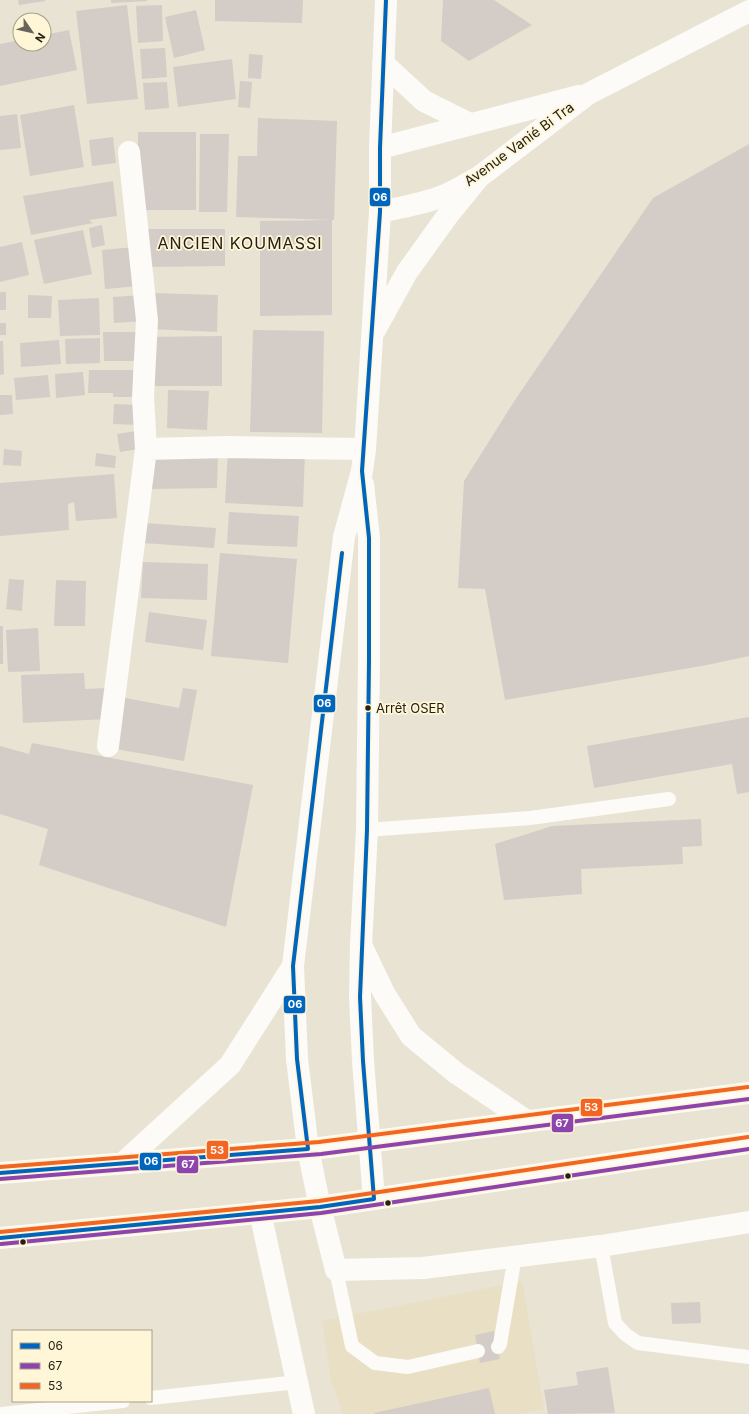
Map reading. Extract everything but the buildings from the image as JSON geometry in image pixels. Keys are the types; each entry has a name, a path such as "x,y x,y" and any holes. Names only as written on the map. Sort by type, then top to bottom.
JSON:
{"main road":[{"path":"386,0 380,148 380,212 365,449 362,471 343,545 293,966 297,1059 314,1149 320,1207 336,1270 423,1268 601,1246 749,1222"},
{"name":"Avenue Vanié Bi Tra","path":"380,212 424,203 444,196 479,177 588,94 749,11"},
{"path":"383,63 424,101 470,124"},
{"name":"Avenue Vanié Bi Tra","path":"380,148 588,94"},
{"path":"108,746 146,448 143,398 147,320 129,152"},
{"path":"372,335 407,272 448,215 479,177"},
{"path":"146,448 228,447 365,449"},
{"path":"362,471 369,538 368,830 361,945 360,997 368,1142 374,1199"},
{"path":"361,945 384,993 411,1036 456,1073 527,1121"},
{"path":"123,1162 230,1065 293,966"},
{"path":"0,1173 123,1162 314,1149 749,1092"},
{"path":"0,1238 320,1207 749,1143"},
{"path":"260,1212 304,1414"}],"lane":[{"path":"368,830 530,818 669,799"},
{"path":"601,1246 615,1323 625,1334 638,1343 749,1357"},
{"path":"498,1347 500,1344 515,1256"},
{"path":"336,1270 352,1346 375,1363 408,1367 478,1351"},
{"path":"152,1398 297,1382"},
{"path":"2,1414 39,1412 115,1402"}],"shaded area":[{"path":"522,1281 544,1409 520,1414 343,1414 331,1380 322,1321"}],"transit line":[{"name":"06","path":"0,1238 320,1207 374,1199 363,1061 360,997 367,830 369,660 369,538 362,471 380,212 380,148 386,0"},
{"name":"06","path":"0,1173 308,1149 297,1059 293,966 342,553"},
{"name":"53","path":"0,1167 319,1142 748,1087"},
{"name":"67","path":"0,1179 321,1154 749,1099"},
{"name":"53","path":"0,1232 319,1201 748,1137"},
{"name":"67","path":"1,1244 321,1213 749,1149"}],"place":[{"name":"Arrêt OSER","path":"368,708"}],"district":[{"name":"ANCIEN KOUMASSI","path":"240,243"}]}
